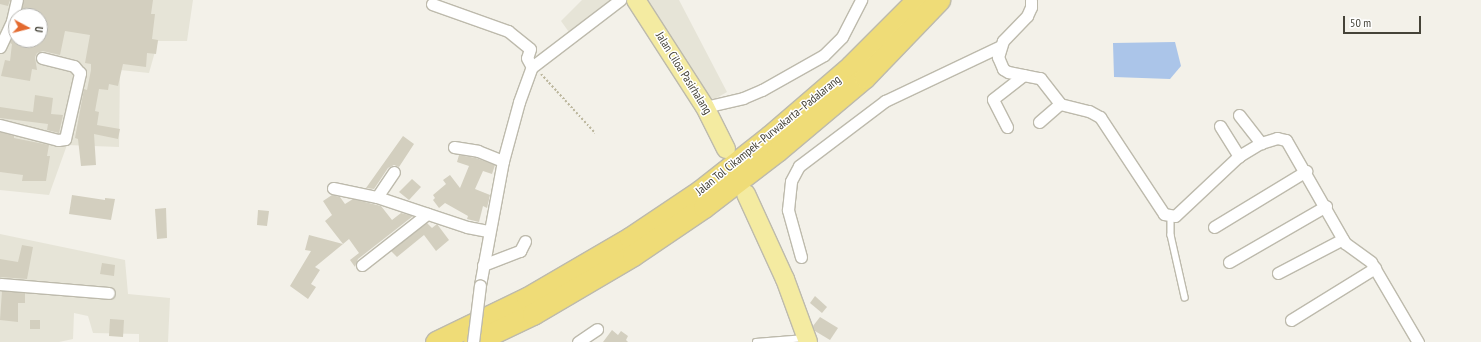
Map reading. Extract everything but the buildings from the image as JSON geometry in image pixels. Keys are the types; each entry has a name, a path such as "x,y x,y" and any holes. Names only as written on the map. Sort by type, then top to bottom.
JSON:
{"highway":[{"name":"Jalan Tol Cikampek–Purwakarta–Padalarang","path":"436,342 527,298 630,238 700,191 770,136 851,66 917,0"},
{"name":"Jalan Tol Cikampek–Purwakarta–Padalarang","path":"473,342 533,314 573,291 633,255 704,207 777,151 865,77 938,0"}],"main road":[{"name":"Jalan Ciloa Pasirhalang","path":"636,0 705,107 726,149"},
{"path":"746,194 785,279 807,340"}],"street":[{"path":"473,342 488,231 503,161 519,102 532,67 620,0"},
{"path":"705,107 743,98 762,90 824,55 842,37 861,0"},
{"path":"1041,0 1031,3 1019,26 1005,37 998,57 1003,69 1008,72 1040,78 1060,104 1089,111 1104,121 1160,210 1171,216 1195,199 1211,180 1239,156 1261,143 1277,138 1286,140 1326,206 1343,240 1347,246 1366,257 1375,268 1418,342"},
{"path":"432,4 508,31 530,49 527,58 532,67"},
{"path":"0,47 8,30"},
{"path":"801,257 788,210 791,181 800,166 885,101 1001,46"},
{"path":"0,125 58,140 65,139 80,72 74,66 42,58"},
{"path":"1007,127 993,99 1024,75"},
{"path":"1039,122 1060,104"},
{"path":"1239,115 1261,143"},
{"path":"1220,126 1239,156"},
{"path":"454,147 478,152 503,161"},
{"path":"1214,227 1306,171"},
{"path":"377,196 394,172"},
{"path":"333,188 377,196 426,214 488,231"},
{"path":"1229,262 1326,206"},
{"path":"362,265 426,214"},
{"path":"1278,273 1343,240"},
{"path":"483,265 520,251 525,241"},
{"path":"1291,320 1375,268"},
{"path":"0,284 110,293"},
{"path":"578,342 597,330"}],"lane":[{"path":"1171,216 1170,235 1185,297"},
{"path":"756,342 807,340"}],"path":[{"path":"532,67 550,82 561,98 595,133"}],"shaded area":[{"path":"0,0 193,0 187,41 158,41 149,73 120,70 119,147 67,145 49,195 0,190"},
{"path":"582,0 625,0 574,39 561,21"},
{"path":"638,0 679,0 727,92 708,103"},
{"path":"0,234 125,260 128,294 170,298 168,342 139,342 139,334 93,333 88,316 74,313 73,339 59,342 0,342"}],"water":[{"path":"1175,42 1181,66 1170,79 1114,77 1113,43"}]}
